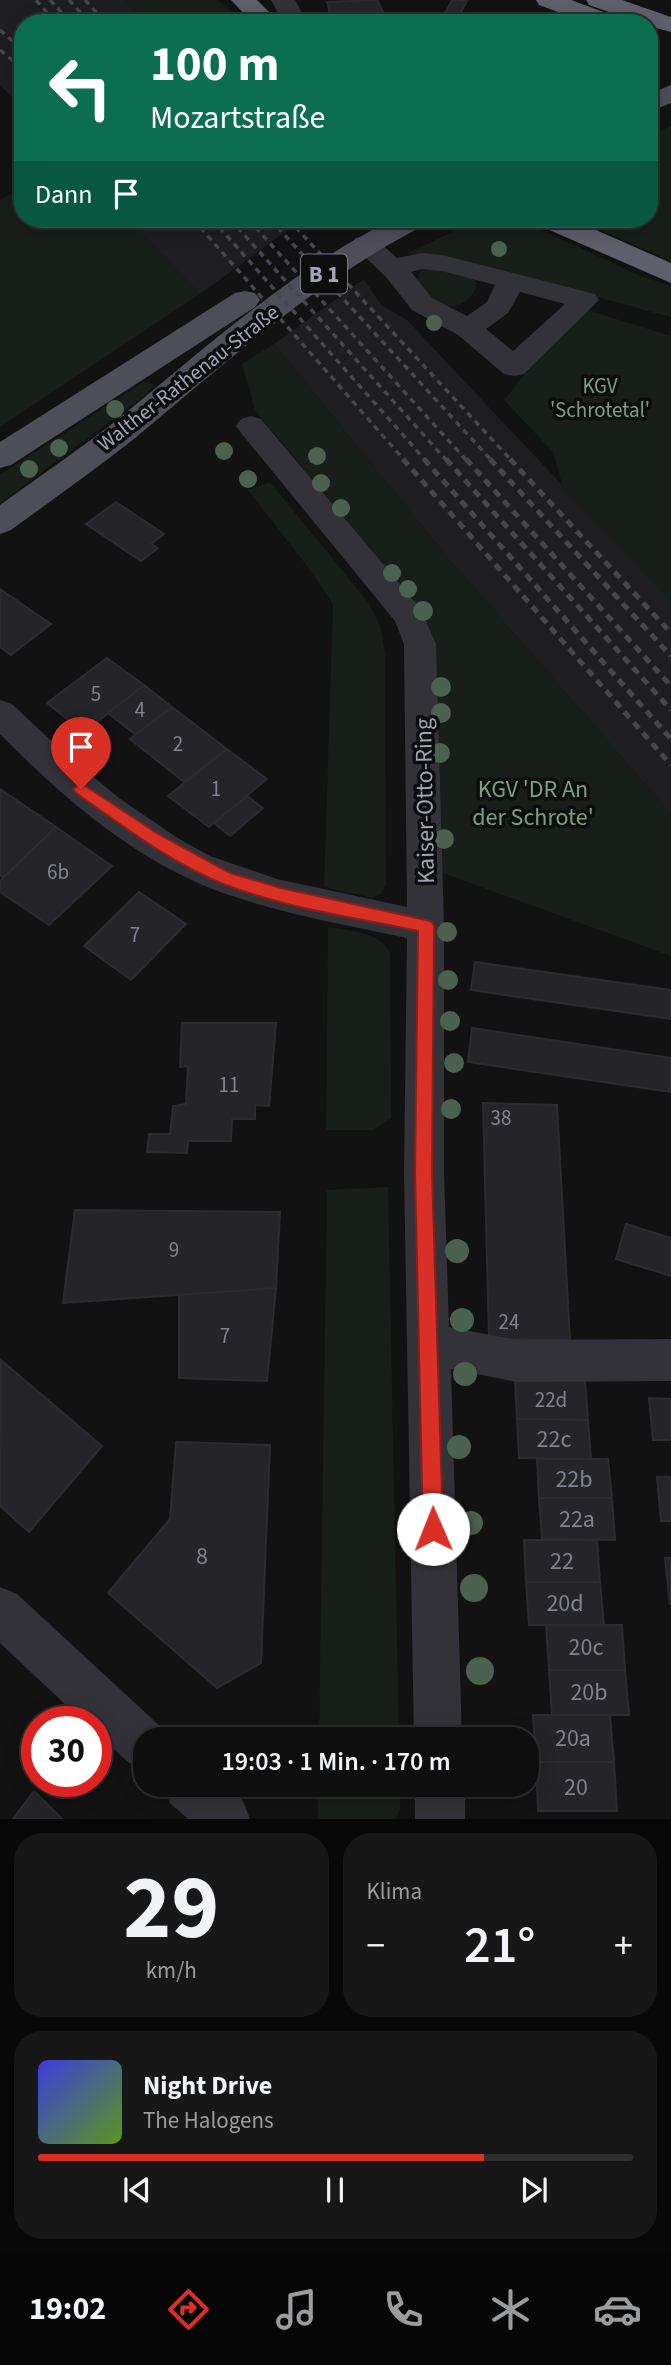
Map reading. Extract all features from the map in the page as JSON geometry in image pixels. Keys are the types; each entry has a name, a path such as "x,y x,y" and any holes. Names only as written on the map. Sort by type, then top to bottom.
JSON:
{"highway":[{"path":"243,0 258,14"},
{"path":"548,0 586,14"},
{"path":"598,0 627,14"},
{"path":"568,228 671,274"}],"main road":[{"name":"Walther-Rathenau-Straße","path":"0,457 361,232"},
{"name":"Walther-Rathenau-Straße","path":"0,522 122,432 361,232"}],"street":[{"path":"361,232 422,304 468,329 514,367 585,300 442,263 422,261 392,267"},
{"path":"468,329 498,307 512,280"},
{"name":"Kaiser-Otto-Ring","path":"251,426 409,615 417,631 422,658 426,926 424,1172 438,1727"},
{"path":"0,713 44,759 77,785 152,839 198,865 250,886 426,926"},
{"path":"429,1344 517,1361 671,1360"},
{"path":"0,1611 133,1734"},
{"path":"201,1797 225,1819"}],"shaded area":[{"path":"0,0 124,0 138,14 14,14 14,100 0,85"},
{"path":"136,228 291,228 200,294"},
{"path":"364,279 381,305 407,320 671,601 671,814 446,556 274,344"}],"green space":[{"path":"124,0 218,0 234,14 138,14"},
{"path":"671,126 671,261 596,228 658,228 658,132"},
{"path":"14,193 14,228 136,228 200,294 0,427 0,200"},
{"path":"461,228 537,228 641,276 671,286 671,317 473,265 406,254"},
{"path":"427,266 475,277 474,292 459,304 448,307 437,305 421,292 417,283 419,274"},
{"name":"KGV 'Schrotetal'","path":"587,310 671,336 671,601 563,488 553,452 504,400 526,373"},
{"name":"KGV 'DR An der Schrote'","path":"274,344 446,556 671,814 671,956 437,871 434,640 423,616 389,572 255,410 242,364"},
{"path":"149,382 155,386 143,397 0,503 0,475 142,383"},
{"path":"270,482 368,602 381,627 385,656 386,884 380,894 373,898 324,887 333,604 248,490"},
{"path":"328,927 372,936 386,946 390,954 391,1118 373,1130 326,1130"},
{"path":"388,1187 399,1727 319,1727 327,1190"},
{"path":"318,1797 400,1797 400,1809 395,1819 318,1819"}],"building":[{"path":"377,0 384,14 330,14 327,2"},
{"path":"452,0 467,1 460,14 445,14"},
{"path":"116,502 164,534 151,544 158,548 141,561 86,524"},
{"path":"0,589 51,624 11,655 0,647"},
{"path":"107,658 144,685 84,732 47,703"},
{"path":"144,685 172,707 136,735 108,713"},
{"path":"172,707 227,749 184,782 130,739"},
{"path":"227,749 267,779 209,827 168,796"},
{"path":"0,789 56,827 3,878 0,875"},
{"path":"247,796 263,808 230,836 214,823"},
{"path":"56,827 112,866 49,925 0,892 0,881"},
{"path":"139,892 186,924 131,980 84,946"},
{"path":"475,962 671,990 671,1019 471,990"},
{"path":"182,1023 276,1023 269,1106 255,1105 255,1119 232,1119 231,1141 188,1141 187,1153 147,1152 149,1134 170,1134 173,1106 186,1104 188,1066 180,1067"},
{"path":"472,1028 671,1058 671,1092 468,1062"},
{"path":"483,1103 557,1105 570,1340 489,1339"},
{"path":"75,1210 280,1212 276,1288 63,1303"},
{"path":"626,1224 671,1238 671,1276 616,1259"},
{"path":"276,1288 267,1381 179,1378 179,1295"},
{"path":"1,1360 102,1446 29,1532 0,1506"},
{"path":"515,1380 585,1380 588,1420 517,1419"},
{"path":"649,1398 671,1399 671,1440 653,1440"},
{"path":"517,1419 588,1420 591,1459 519,1458"},
{"path":"176,1442 270,1445 261,1663 217,1688 108,1593 170,1519"},
{"path":"537,1459 608,1459 612,1498 539,1498"},
{"path":"657,1477 671,1477 671,1521 661,1521"},
{"path":"539,1498 612,1498 615,1540 542,1539"},
{"path":"524,1540 597,1540 600,1582 526,1582"},
{"path":"665,1558 671,1558 671,1604 670,1604"},
{"path":"526,1582 600,1582 604,1625 529,1625"},
{"path":"546,1625 622,1625 625,1670 549,1670"},
{"path":"549,1670 625,1670 629,1715 552,1715"},
{"path":"533,1715 610,1715 614,1762 539,1762 539,1727 534,1727"},
{"path":"539,1762 614,1762 617,1811 538,1811"},
{"path":"30,1797 40,1797 62,1819 13,1819"}],"railway":[{"path":"36,0 48,14"},
{"path":"50,0 63,14"},
{"path":"69,0 82,14"},
{"path":"85,0 98,14"},
{"path":"0,30 14,42"},
{"path":"0,50 14,62"},
{"path":"201,228 405,461"},
{"path":"220,228 426,461"},
{"path":"238,228 447,461"},
{"path":"256,228 467,461"},
{"path":"278,228 492,461"},
{"path":"296,228 512,461"},
{"path":"403,459 671,765"},
{"path":"424,459 671,739"},
{"path":"446,459 671,710"},
{"path":"466,459 671,686"},
{"path":"490,459 671,656"},
{"path":"510,459 671,633"}],"route":[{"path":"81,789 152,839 225,878 281,894 426,926 424,1172 433,1529"}]}
